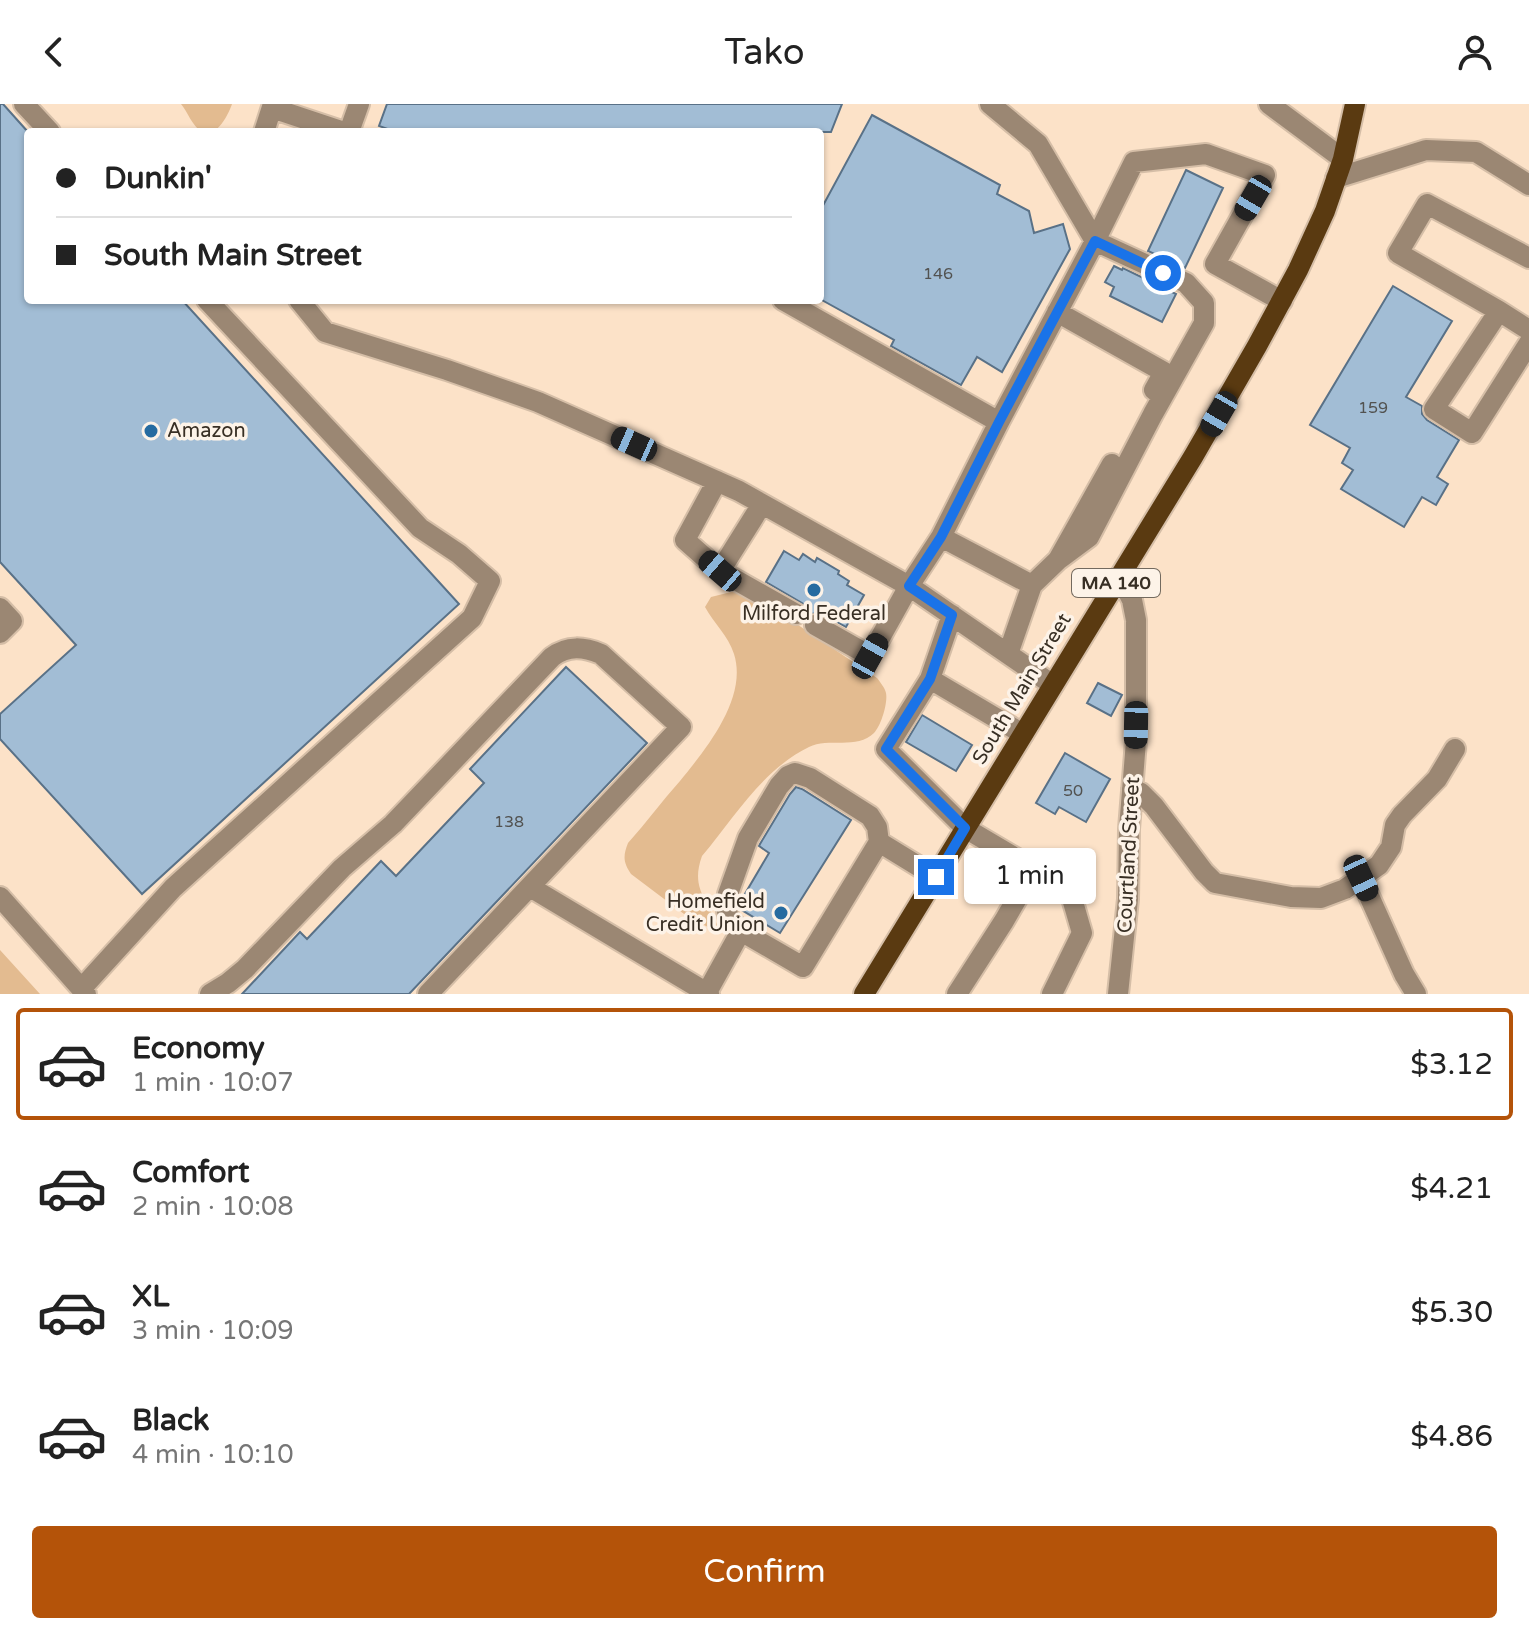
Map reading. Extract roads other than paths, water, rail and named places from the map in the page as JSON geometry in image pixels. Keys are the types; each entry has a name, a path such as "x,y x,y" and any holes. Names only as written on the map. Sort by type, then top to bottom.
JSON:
{"main road":[{"name":"South Main Street","path":"864,994 1232,392 1282,301 1325,211 1340,169 1355,104"}],"street":[{"path":"24,104 46,128"},
{"path":"349,128 359,104"},
{"path":"990,104 1038,144 1095,241 1186,283 1204,303 1204,323 1089,537 1032,585 1008,654"},
{"path":"1269,104 1340,169 1426,150 1476,152 1529,185"},
{"path":"265,128 273,106 336,128"},
{"path":"815,625 870,656 941,537 1134,162 1206,154 1265,175 1215,264 1282,301"},
{"path":"1529,258 1427,204 1398,253 1529,330"},
{"path":"0,897 84,991 173,888 472,618 490,581 459,554 420,528 211,304"},
{"path":"302,304 325,332 538,402 717,481 909,586 1053,685"},
{"path":"790,304 999,422"},
{"path":"1499,311 1434,409 1472,433 1529,343"},
{"path":"1057,312 1164,372 1058,560"},
{"path":"717,481 685,540 720,571 796,614"},
{"path":"720,571 762,504"},
{"path":"941,537 1032,585"},
{"name":"Courtland Street","path":"1118,994 1128,899 1136,725 1136,620 1132,600 1120,576"},
{"path":"0,608 12,621 0,633"},
{"path":"952,615 930,679 886,749 965,828 1071,895 1082,933 1052,994"},
{"path":"218,992 245,969 342,868 393,824 548,661 564,650 580,648 601,654 681,727 428,994"},
{"path":"930,679 1023,734"},
{"path":"1132,789 1154,806 1215,883 1310,899 1321,898 1333,895 1379,865 1391,847 1395,825 1437,779 1455,749"},
{"path":"795,773 810,778 866,812 877,827 879,842 803,967 741,931 729,919 728,894 748,838 788,776 795,773"},
{"path":"879,842 936,877"},
{"path":"957,994 1034,869"},
{"path":"1361,878 1416,994"},
{"path":"530,887 707,993 741,931"}],"place":[{"name":"Amazon","path":"151,431"},
{"name":"Milford Federal","path":"814,590"},
{"name":"Homefield Credit Union","path":"781,913"}]}
